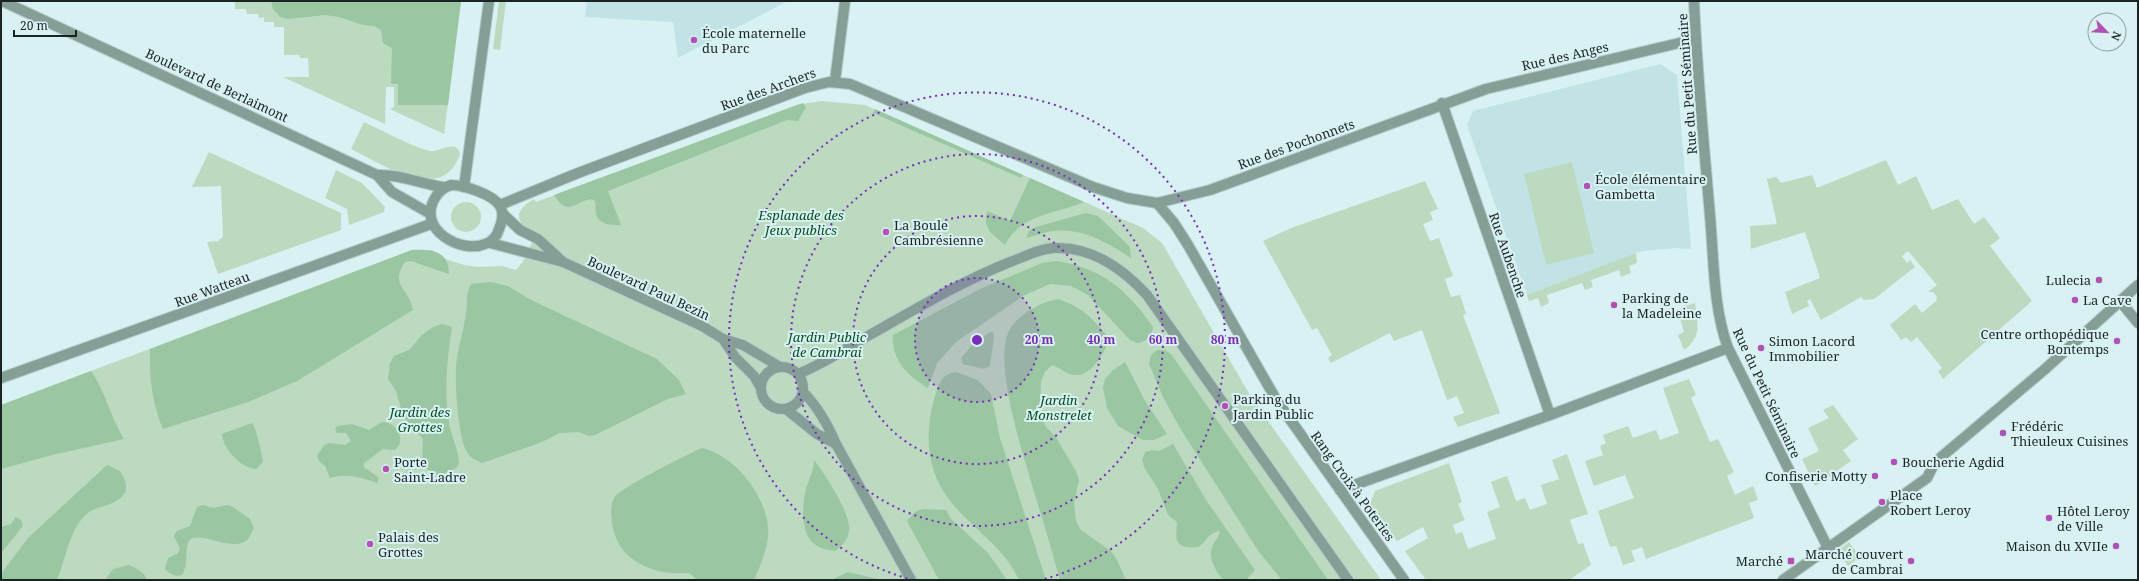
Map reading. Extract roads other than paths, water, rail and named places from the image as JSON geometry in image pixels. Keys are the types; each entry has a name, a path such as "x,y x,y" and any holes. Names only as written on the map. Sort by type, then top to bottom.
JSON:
{"street":[{"name":"Boulevard de Berlaimont","path":"2,1 377,175 399,176 424,185 443,188"},
{"path":"464,187 489,1"},
{"path":"835,82 845,1"},
{"name":"Rue du Petit Séminaire","path":"1694,1 1717,296 1721,322 1728,348 1828,548"},
{"name":"Rue des Anges","path":"1442,103 1486,89 1696,39"},
{"name":"Rue des Archers","path":"501,210 578,173 805,88 835,82 850,84 876,94 1093,187 1127,198 1157,203"},
{"name":"Rue des Pochonnets","path":"1157,203 1210,190 1442,103"},
{"name":"Rue Aubenche","path":"1442,103 1550,415"},
{"name":"Boulevard de Berlaimont","path":"377,175 392,192 429,213"},
{"path":"451,185 464,187 484,194 501,210 497,234 490,243 481,246 461,244 442,234 431,224 429,213 432,202 443,188 451,185"},
{"name":"Rang Croix à Poteries","path":"1157,203 1177,227 1188,244 1277,401 1404,580"},
{"name":"Boulevard Paul Bezin","path":"501,210 520,230 538,240 563,262"},
{"name":"Rue Watteau","path":"1,378 431,224"},
{"name":"Boulevard Paul Bezin","path":"490,243 563,262 702,326 723,339 743,345 780,367"},
{"path":"798,374 818,365 931,301 1006,264 1040,250 1055,248 1081,251 1095,256 1120,269 1147,295 1348,580"},
{"path":"1783,580 1927,478 1933,466 1940,458 1968,436 2138,285"},
{"path":"2120,301 2138,323"},
{"name":"Boulevard Paul Bezin","path":"723,339 735,357 754,376 761,388"},
{"path":"1340,490 1550,415 1728,348"},
{"path":"774,368 790,368 798,374 803,382 803,392 795,404 786,408 776,408 764,399 761,388 766,374 774,368"},
{"path":"803,392 813,402 827,424 836,444 911,580"},
{"path":"786,408 817,434 836,444"}],"place":[{"name":"École maternelle du Parc","path":"694,40"},
{"name":"École élémentaire Gambetta","path":"1587,186"},
{"name":"La Boule Cambrésienne","path":"886,232"},
{"name":"Lulecia","path":"2099,280"},
{"name":"La Cave","path":"2075,300"},
{"name":"Parking de la Madeleine","path":"1614,305"},
{"name":"Centre orthopédique Bontemps","path":"2117,341"},
{"name":"Simon Lacord Immobilier","path":"1761,348"},
{"name":"Parking du Jardin Public","path":"1225,406"},
{"name":"Frédéric Thieuleux Cuisines","path":"2003,433"},
{"name":"Boucherie Agdid","path":"1894,462"},
{"name":"Porte Saint-Ladre","path":"386,469"},
{"name":"Confiserie Motty","path":"1875,476"},
{"name":"Place Robert Leroy","path":"1882,502"},
{"name":"Hôtel Leroy de Ville","path":"2049,518"},
{"name":"Palais des Grottes","path":"370,544"},
{"name":"Maison du XVIIe","path":"2116,546"},
{"name":"Marché","path":"1791,561"},
{"name":"Marché couvert de Cambrai","path":"1911,561"}],"park label":[{"name":"Esplanade des Jeux publics","path":"801,222"},
{"name":"Jardin Public de Cambrai","path":"827,344"},
{"name":"Jardin Monstrelet","path":"1059,408"},
{"name":"Jardin des Grottes","path":"420,420"}]}
